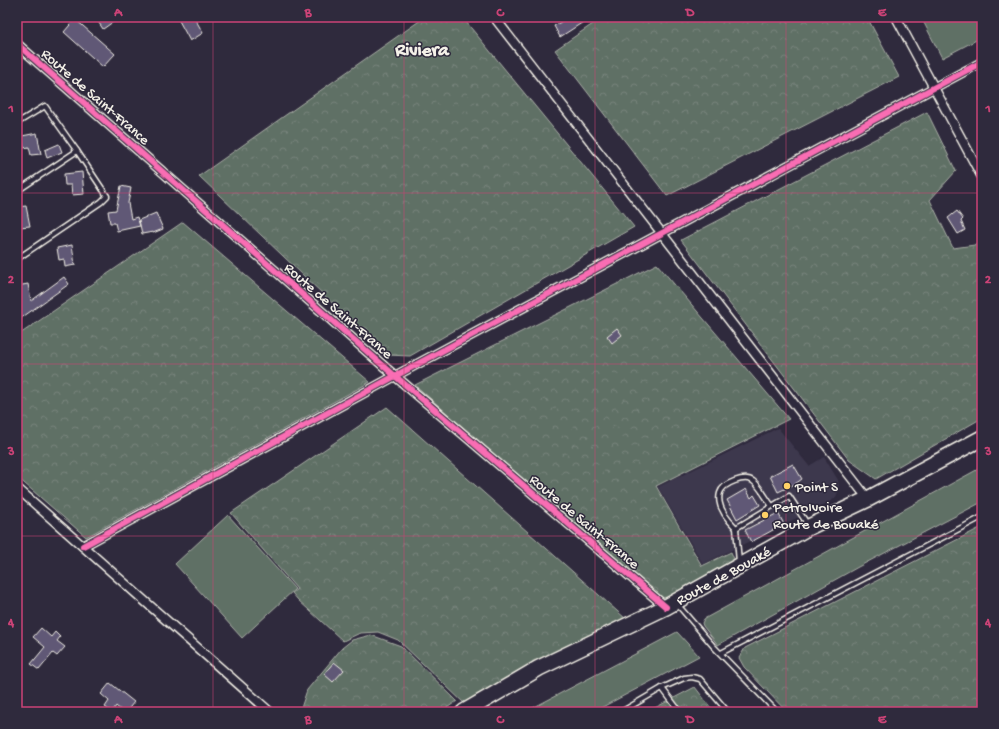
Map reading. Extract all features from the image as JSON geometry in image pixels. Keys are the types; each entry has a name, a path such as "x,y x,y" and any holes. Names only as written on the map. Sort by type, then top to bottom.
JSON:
{"highway":[{"name":"Route de Bouaké","path":"464,712 539,668 671,604 809,527 868,499 982,438"}],"street":[{"path":"494,17 868,499"},
{"path":"896,17 982,177"},
{"name":"Route de Saint-France","path":"17,44 395,376 671,604"},
{"path":"83,546 395,376 982,62"},
{"path":"17,488 270,712"}],"lane":[{"path":"17,123 45,106 107,196 101,202 17,259"},
{"path":"17,191 77,151"},
{"path":"740,566 736,528 727,519 722,508 719,493 723,487 739,479 747,478 754,482 772,506"},
{"path":"736,528 789,496 809,527"},
{"path":"721,653 982,517"},
{"path":"671,604 778,712"},
{"path":"621,712 662,688 684,678 692,677 700,679 728,712"},
{"path":"662,688 680,712"}],"shaded area":[{"path":"778,428 809,466 824,457 838,480 839,488 836,497 831,501 703,564 658,487"}],"green space":[{"path":"425,17 462,17 634,227 410,356 387,355 199,176"},
{"path":"603,17 867,17 899,77 667,196 555,50"},
{"path":"921,17 982,17 982,37 942,58"},
{"path":"927,112 956,171 930,200 953,248 982,244 982,418 876,479 849,460 681,240"},
{"path":"183,222 370,382 86,537 17,477 17,336"},
{"path":"657,264 789,419 656,486 702,566 731,552 737,566 666,606 415,385"},
{"path":"387,407 626,619 466,705 398,640 378,632 360,633 343,641 298,600 292,593 297,589 231,513"},
{"path":"982,467 982,502 858,567 718,645 703,626 702,623 704,619"},
{"path":"228,515 295,589 242,638 175,564"},
{"path":"982,527 982,712 787,712 744,667 739,658 745,648"},
{"path":"677,632 699,656 593,712 525,712"},
{"path":"371,635 401,646 457,701 441,712 300,711 307,690 342,648 352,640"},
{"path":"695,687 714,712 647,712"}],"building":[{"path":"95,17 120,17 103,29"},
{"path":"177,17 194,17 203,33 190,41"},
{"path":"569,17 591,17 560,37 554,26"},
{"path":"75,19 115,54 103,67 64,32"},
{"path":"37,133 41,154 31,155 29,147 24,148 22,136"},
{"path":"59,144 62,152 47,158 45,150"},
{"path":"82,172 84,194 72,195 71,185 65,185 64,174"},
{"path":"121,186 131,188 128,203 131,219 137,217 140,226 117,231 115,223 110,223 108,211 116,210"},
{"path":"26,206 30,226 20,227 18,219 17,220 17,207"},
{"path":"957,211 963,219 961,221 965,230 958,234 948,218"},
{"path":"156,213 163,229 153,233 142,234 139,220"},
{"path":"72,245 75,265 65,267 64,259 59,260 57,248"},
{"path":"64,277 69,284 17,321 17,286 28,284 31,301"},
{"path":"617,328 622,335 612,343 607,336"},
{"path":"793,464 802,479 778,492 770,476"},
{"path":"746,489 751,498 754,495 760,505 737,519 727,500"},
{"path":"778,513 784,524 751,542 745,530"},
{"path":"41,628 51,637 55,632 60,637 57,641 65,647 57,656 53,653 39,670 31,664 45,647 33,637"},
{"path":"334,662 344,670 333,682 324,674"},
{"path":"110,683 134,702 126,712 123,712 116,706 112,712 105,707 109,701 101,694"}],"cycle path":[{"path":"17,44 395,376 666,607"},
{"path":"83,546 395,376 982,62"}],"place":[{"name":"Point S","path":"787,486"},
{"name":"PetroIvoire Route de Bouaké","path":"765,515"}],"district":[{"name":"Riviera","path":"422,48"}]}
